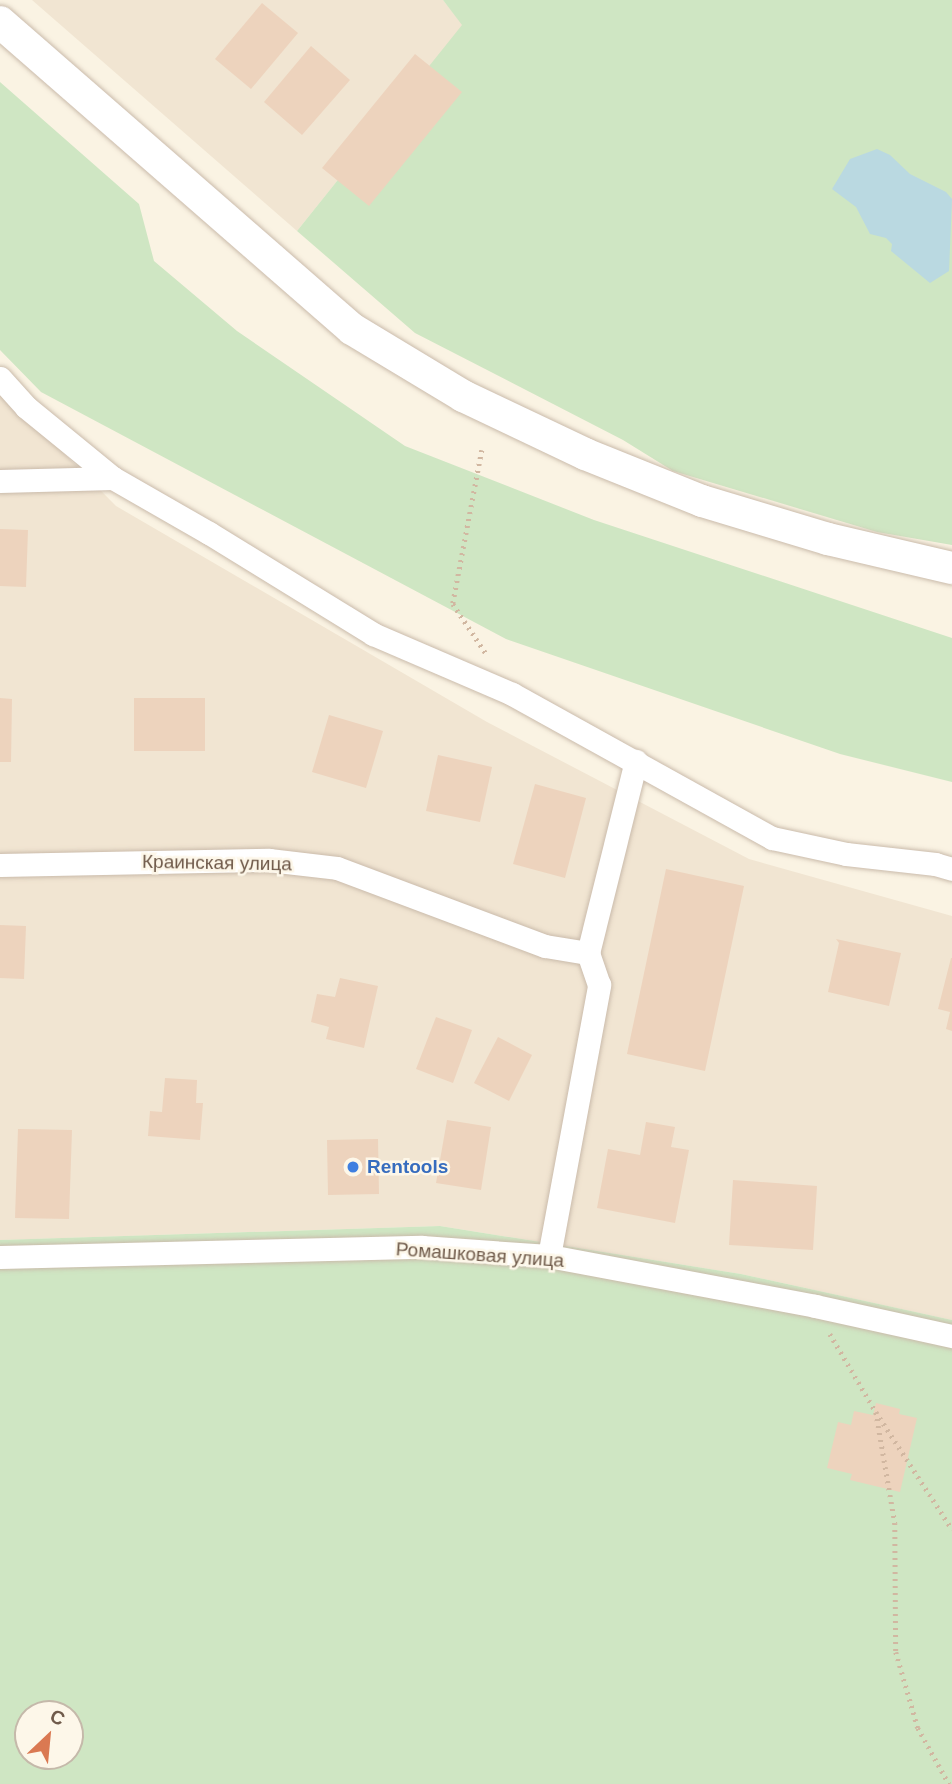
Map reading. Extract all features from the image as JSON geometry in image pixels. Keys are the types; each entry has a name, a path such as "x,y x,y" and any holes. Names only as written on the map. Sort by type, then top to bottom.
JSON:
{"main road":[{"path":"0,22 352,329 463,396 585,454 702,501 828,539 952,568"}],"street":[{"path":"0,379 26,407 113,478 209,533 373,635 512,694 772,838 846,854 946,863"},
{"path":"0,481 113,478"},
{"path":"549,1256 599,985 588,953 636,761"},
{"name":"Краинская улица","path":"0,864 269,860 337,868 545,946 588,953"},
{"name":"Ромашковая улица","path":"0,1256 422,1247 549,1256 815,1306 952,1336"}],"path":[{"path":"482,450 453,604 512,694"},
{"path":"815,1306 876,1412 952,1529"},
{"path":"876,1412 895,1523 896,1652 918,1728 949,1784"}],"shaded area":[{"path":"32,0 443,0 463,25 297,231"},
{"path":"0,389 116,506 487,722 749,859 952,916 952,1320 741,1274 440,1226 0,1240"}],"green space":[{"path":"443,0 952,0 952,545 877,532 673,471 623,440 415,333 297,231 462,25"},
{"path":"0,82 139,204 154,261 237,331 405,446 594,520 952,638 952,782 840,754 506,639 41,392 0,350"},
{"path":"440,1226 741,1274 952,1320 952,1784 0,1784 0,1240"}],"water":[{"path":"877,149 890,155 910,174 946,192 952,199 949,271 930,283 891,251 892,244 886,238 870,234 856,207 832,189 850,159"}],"building":[{"path":"262,3 298,33 251,89 215,59"},
{"path":"311,46 350,80 302,135 264,102"},
{"path":"415,54 462,92 369,206 322,168"},
{"path":"0,529 28,530 26,587 0,586"},
{"path":"0,698 12,699 11,762 0,762"},
{"path":"134,698 205,698 205,751 134,751"},
{"path":"329,715 383,731 366,788 312,772"},
{"path":"438,755 492,767 480,822 426,811"},
{"path":"535,784 586,798 565,878 513,864"},
{"path":"666,869 744,886 705,1071 627,1054"},
{"path":"0,925 26,926 24,979 0,978"},
{"path":"836,939 901,953 889,1006 828,992 839,943"},
{"path":"951,958 952,1031 946,1029 950,1012 938,1009"},
{"path":"340,978 378,986 364,1048 326,1039 329,1027 311,1022 317,994 335,997"},
{"path":"436,1017 472,1030 453,1083 416,1069"},
{"path":"498,1037 532,1055 509,1101 474,1083"},
{"path":"165,1078 197,1080 196,1103 203,1103 200,1140 148,1136 150,1111 162,1112"},
{"path":"447,1120 491,1127 481,1190 436,1183"},
{"path":"646,1122 675,1127 671,1147 689,1150 675,1223 597,1208 608,1149 640,1155"},
{"path":"18,1129 72,1130 69,1219 15,1218"},
{"name":"Rentools","path":"378,1139 379,1194 328,1195 327,1140"},
{"path":"733,1180 817,1186 813,1250 729,1245"},
{"path":"876,1403 900,1409 899,1414 917,1418 900,1492 850,1480 852,1474 827,1468 838,1422 851,1425 854,1411 873,1415"}],"place":[{"name":"Rentools","path":"353,1167"}]}
